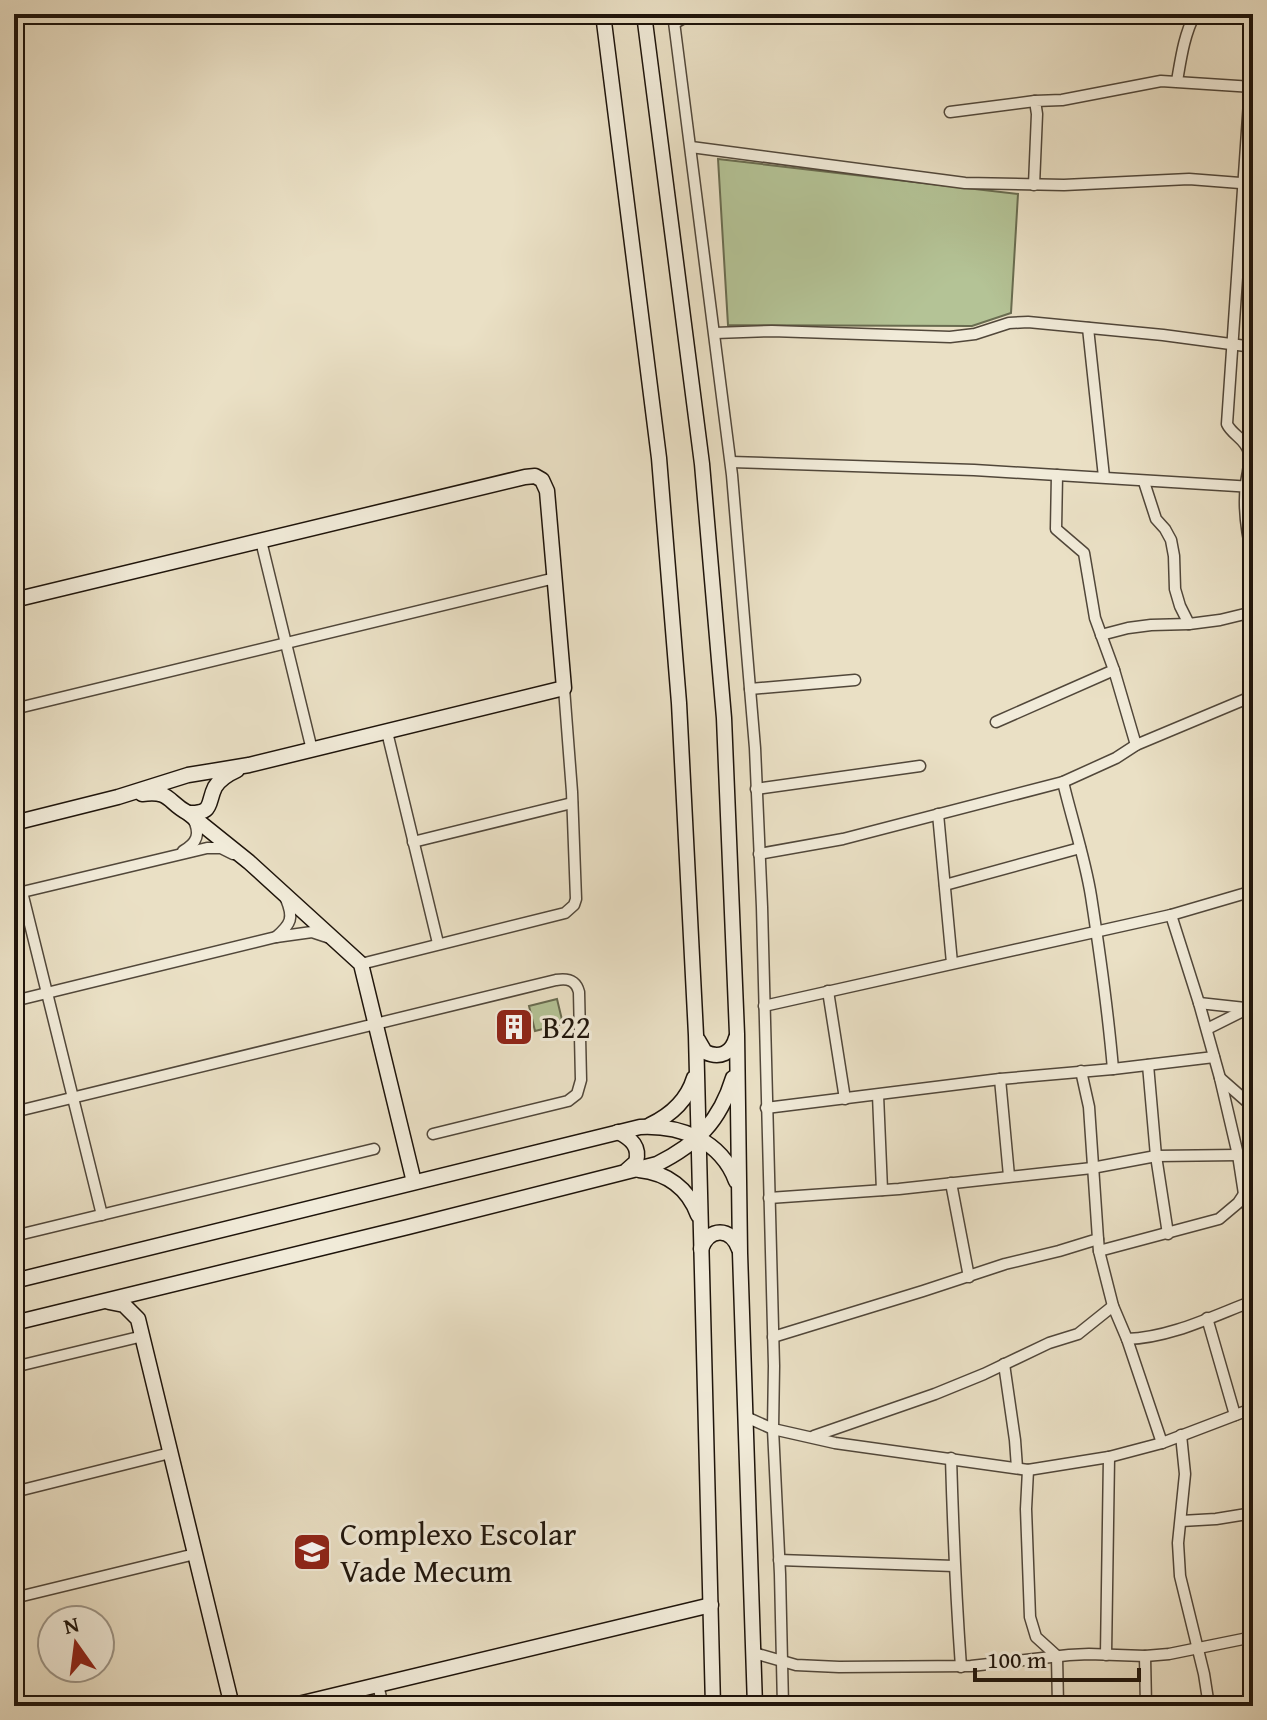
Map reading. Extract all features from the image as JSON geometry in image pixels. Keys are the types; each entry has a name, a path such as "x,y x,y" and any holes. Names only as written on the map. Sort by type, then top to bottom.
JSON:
{"street":[{"path":"603,14 659,458 684,777 697,1062 713,1706"},
{"path":"644,14 704,480 724,718 737,1034 740,1253 755,1706"},
{"path":"691,14 674,19 731,462 756,789 783,1706"},
{"path":"1177,81 1183,46 1195,14"},
{"path":"950,112 1062,100 1152,82 1252,87 1248,184 1231,344 1227,424 1250,455 1247,527 1253,559"},
{"path":"1034,185 1035,101"},
{"path":"691,147 965,183 1107,184 1189,179 1248,184"},
{"path":"715,333 772,331 950,337 975,334 1009,323 1028,322 1253,347"},
{"path":"1088,328 1104,477"},
{"path":"731,462 974,470 1249,486"},
{"path":"1057,475 1056,529 1084,553 1091,606 1136,745"},
{"path":"14,600 525,477 535,476 542,480 547,491 564,688 576,899 571,910 556,915 361,964"},
{"path":"1144,482 1156,519 1171,540 1175,589 1189,624"},
{"path":"261,541 312,750"},
{"path":"14,709 555,578"},
{"path":"1101,635 1128,628 1189,624 1253,612"},
{"path":"996,722 1114,670"},
{"path":"750,689 855,680"},
{"path":"14,823 188,776 249,765 564,688"},
{"path":"759,854 843,839 1063,782 1116,758 1136,745 1253,696"},
{"path":"387,732 438,943"},
{"path":"182,808 199,813 211,799 217,785 228,775 249,765"},
{"path":"756,789 920,766"},
{"path":"174,855 196,840 198,828 182,808 174,792 175,786 188,776 203,777 208,781 214,821 249,862"},
{"path":"1063,782 1091,896 1113,1069"},
{"path":"118,797 161,793 249,862 361,964 414,1182"},
{"path":"413,842 572,803"},
{"path":"938,814 952,963"},
{"path":"102,1215 18,893 215,848 249,862"},
{"path":"945,885 1080,848"},
{"path":"764,1006 1171,915 1253,891"},
{"path":"276,937 290,920 290,909 284,894"},
{"path":"1171,915 1207,1029 1253,1223"},
{"path":"14,1001 276,937 312,932 338,943"},
{"path":"14,1112 562,979 573,981 578,988 581,1080 574,1098 433,1134"},
{"path":"828,991 845,1099"},
{"path":"1199,1003 1250,1007"},
{"path":"1207,1029 1250,1007"},
{"path":"696,1035 705,1052 717,1056 733,1047 737,1034"},
{"path":"14,1323 657,1164 698,1137 719,1112 734,1074 737,1034"},
{"path":"766,1108 1214,1057"},
{"path":"14,1281 640,1127 661,1120 679,1105 692,1085 697,1062"},
{"path":"1148,1065 1156,1156 1168,1234"},
{"path":"1081,1071 1089,1107 1099,1251 1113,1306 1162,1443"},
{"path":"1220,1078 1253,1107"},
{"path":"1000,1079 1009,1176"},
{"path":"878,1095 882,1190"},
{"path":"640,1127 668,1128 698,1137 724,1158 739,1188"},
{"path":"618,1132 631,1139 637,1150 636,1162 627,1171"},
{"path":"14,1236 374,1149"},
{"path":"769,1198 882,1190 1092,1168 1156,1156 1238,1155"},
{"path":"627,1171 649,1171 678,1185 692,1202 700,1223"},
{"path":"951,1183 969,1277"},
{"path":"1099,1251 1219,1219 1244,1194"},
{"path":"701,1254 705,1241 714,1233 721,1232 737,1241 740,1253"},
{"path":"773,1337 1005,1264 1098,1239"},
{"path":"138,1319 151,1292 159,1288"},
{"path":"104,1301 124,1305 138,1319 232,1706"},
{"path":"1127,1339 1146,1337 1253,1301"},
{"path":"812,1436 935,1394 1049,1343 1078,1334 1113,1306"},
{"path":"1207,1318 1253,1425"},
{"path":"14,1367 143,1336"},
{"path":"1004,1364 1026,1496 1030,1617 1036,1637 1057,1656 1058,1706"},
{"path":"746,1417 773,1429 835,1443 1022,1469 1109,1457 1162,1443 1245,1411"},
{"path":"1181,1435 1185,1474 1178,1543 1180,1576 1209,1706"},
{"path":"14,1492 170,1453"},
{"path":"1106,1655 1109,1457"},
{"path":"951,1458 961,1667"},
{"path":"1181,1521 1253,1513"},
{"path":"14,1598 195,1554"},
{"path":"779,1560 954,1566"},
{"path":"290,1706 711,1605"},
{"path":"1025,1659 1036,1637"},
{"path":"754,1653 796,1665 961,1667 1057,1656 1169,1654 1253,1637"},
{"path":"1145,1656 1146,1706"},
{"path":"378,1685 383,1706"}],"green space":[{"path":"718,159 1018,194 1011,313 972,326 728,325"},
{"path":"557,999 563,1024 535,1031 529,1006"}],"place":[{"name":"B22","path":"514,1027"},
{"name":"Complexo Escolar Vade Mecum","path":"312,1552"}]}
